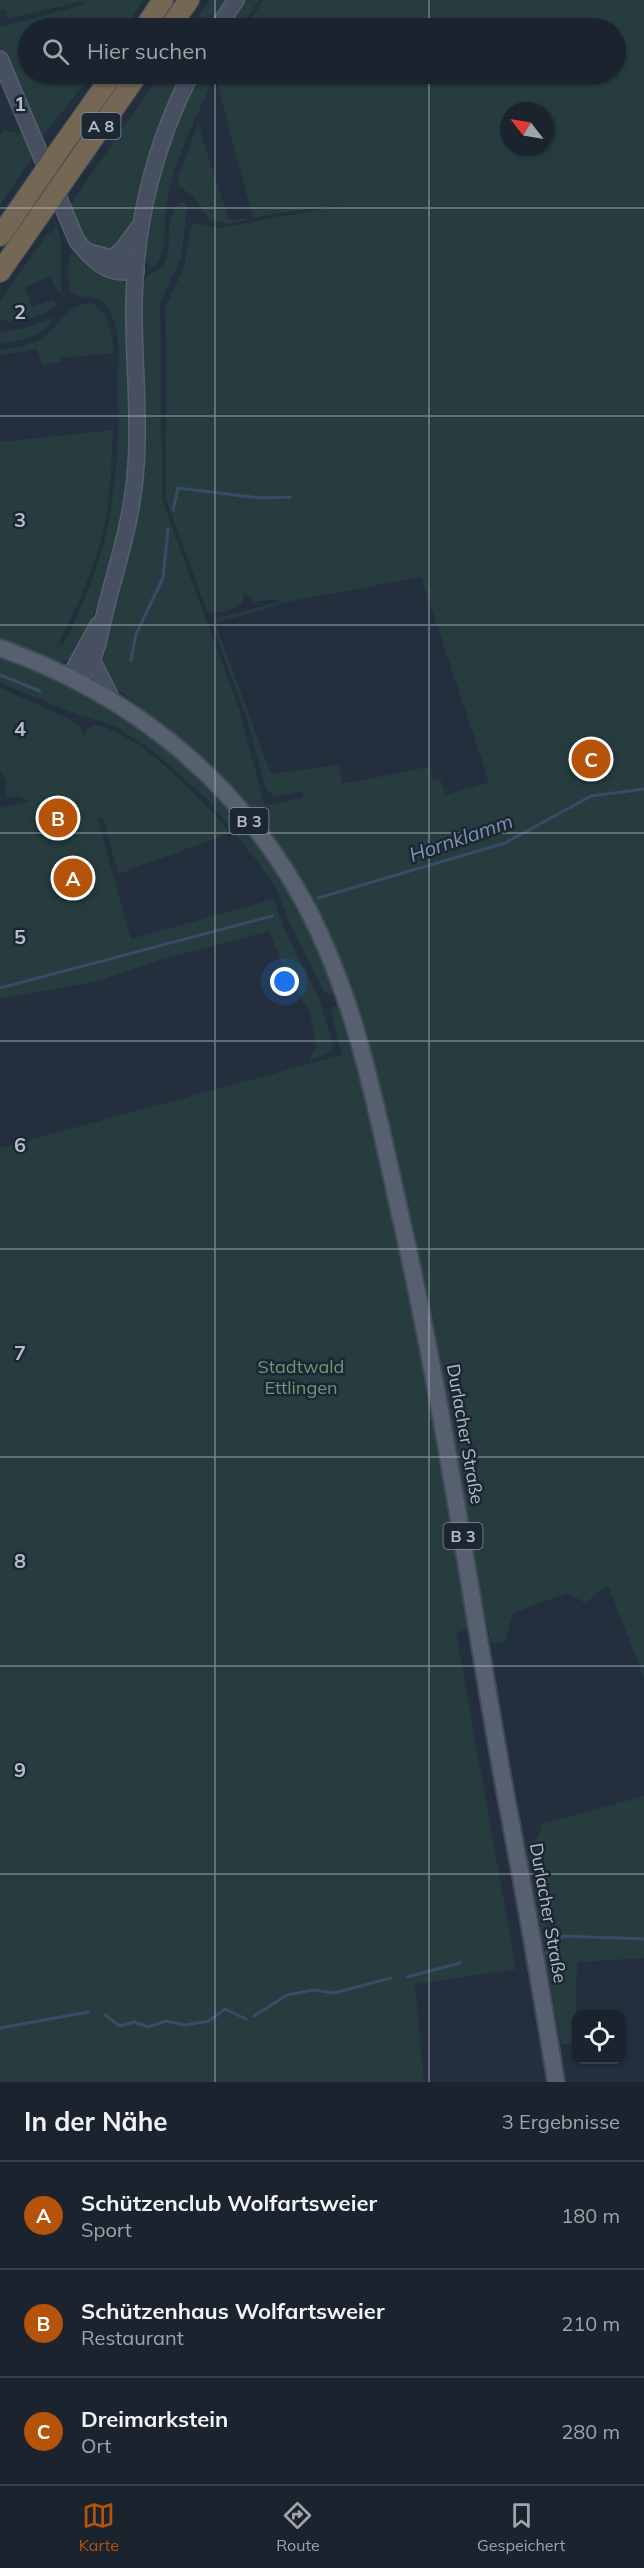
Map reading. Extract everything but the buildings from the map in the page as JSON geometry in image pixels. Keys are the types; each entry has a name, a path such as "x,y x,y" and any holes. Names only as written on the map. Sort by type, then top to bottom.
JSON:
{"highway":[{"path":"151,18 163,0"},
{"path":"177,18 189,0"},
{"name":"A 8","path":"0,236 105,84"},
{"name":"A 8","path":"0,272 131,84"}],"main road":[{"path":"223,18 236,0"},
{"path":"0,59 74,234 93,260 103,267 124,273 136,271"},
{"path":"75,678 92,660 118,572 133,501 137,446 134,330 136,271 142,222 161,146 187,84"},
{"path":"111,259 122,250 142,222"},
{"path":"87,251 125,262 136,271"},
{"path":"75,678 103,617"},
{"name":"B 3","path":"0,648 75,678 112,699"},
{"path":"92,660 112,699"},
{"name":"Durlacher Straße","path":"112,699 161,732 222,789 267,843 308,909 333,965 359,1048 426,1330 556,2082"}],"green space":[{"path":"0,0 144,0 131,18 34,18 86,4 83,1 8,19 5,9 0,11"},
{"path":"210,0 229,0 217,18 198,18"},
{"path":"241,0 259,0 247,18 229,18"},
{"name":"Stadtwald Ettlingen","path":"264,0 644,0 644,1678 608,1585 585,1603 568,1593 513,1613 505,1643 491,1643 487,1622 456,1633 516,1969 415,1984 424,2082 0,2082 0,1148 342,1055 331,1012 332,1007 339,1006 303,889 149,713 111,685 99,660 132,535 142,283 165,262 172,214 179,203 185,203 187,207 181,258 160,303 162,500 239,709 264,803 268,805 303,798 301,791 276,797 266,789 245,713 213,627 217,618 278,602 278,599 254,602 244,592 242,603 234,608 221,613 207,611 166,499 166,306 184,267 191,227 196,223 220,228 345,205 277,213 227,224 209,219 192,195 178,186 178,179 198,124 229,220 253,218 217,84 626,84 626,18 252,18","holes":["421,577 489,782 446,795 440,779 433,780 428,767 342,784 339,765 271,774 215,623 291,601"]},
{"path":"18,22 18,80 0,49 0,27"},
{"path":"20,84 84,84 42,137"},
{"path":"153,84 181,84 123,244 111,253 87,242 79,231 69,207"},
{"path":"192,84 211,84 186,139 174,173 166,207 163,249 157,263 152,267 144,260 147,225 159,169"},
{"path":"4,131 22,133 34,154 0,205 0,136"},
{"path":"57,224 61,242 61,292 56,289 51,276 25,287 32,307 53,300 56,304 51,309 30,319 14,322 0,319 0,301 48,233 50,234"},
{"path":"71,254 121,279 127,290 132,384 130,488 105,590 73,657 62,662 0,641 0,442 113,430 110,485 104,527 88,580 58,643 63,645 93,579 110,517 117,454 118,419 118,352 115,323 102,302 70,292 67,268"},
{"path":"92,303 103,312 106,318 114,353 61,358 60,362 42,365 37,349 0,355 0,351 36,342 49,334 68,312"},
{"path":"54,317 45,330 38,334 0,344 0,332 21,329"},
{"path":"0,656 55,677 125,715 221,794 293,893 336,989 330,995 324,991 288,920 278,892 254,857 207,799 154,752 113,725 79,715 0,683"},
{"path":"0,688 72,720 81,728 82,735 85,735 87,729 94,725 130,739 168,768 218,819 230,833 118,874 103,818 98,819 131,939 274,899 283,927 320,1000 333,1046 331,1052 308,1061 317,1047 309,1011 287,976 269,931 160,960 99,981 0,999 0,808 29,801 18,796 7,798 4,785 7,784 0,770"},
{"path":"644,1796 644,1958 577,1962 576,2010 572,2010 572,2043 561,2044 526,1842 537,1839 542,1824"}],"waterway":[{"path":"173,510 178,488 260,498 290,497"},
{"path":"131,660 136,634 163,578 168,529"},
{"path":"0,675 40,691"},
{"name":"Hornklamm","path":"318,898 505,843 591,796 644,789"},
{"name":"Hornklamm","path":"0,988 272,916"},
{"path":"546,1953 563,1936 644,1939"},
{"path":"407,1977 460,1963"},
{"path":"254,2016 287,1995 314,1990 334,1993 391,1978"},
{"path":"105,2015 120,2026 134,2022 148,2027 166,2021 185,2025 209,2021 225,2009 246,2019"},
{"path":"0,2028 88,2012"}],"place":[{"name":"Dreimarkstein","path":"591,759"},
{"name":"Schützenhaus Wolfartsweier","path":"58,818"},
{"name":"Schützenclub Wolfartsweier","path":"73,878"}]}
